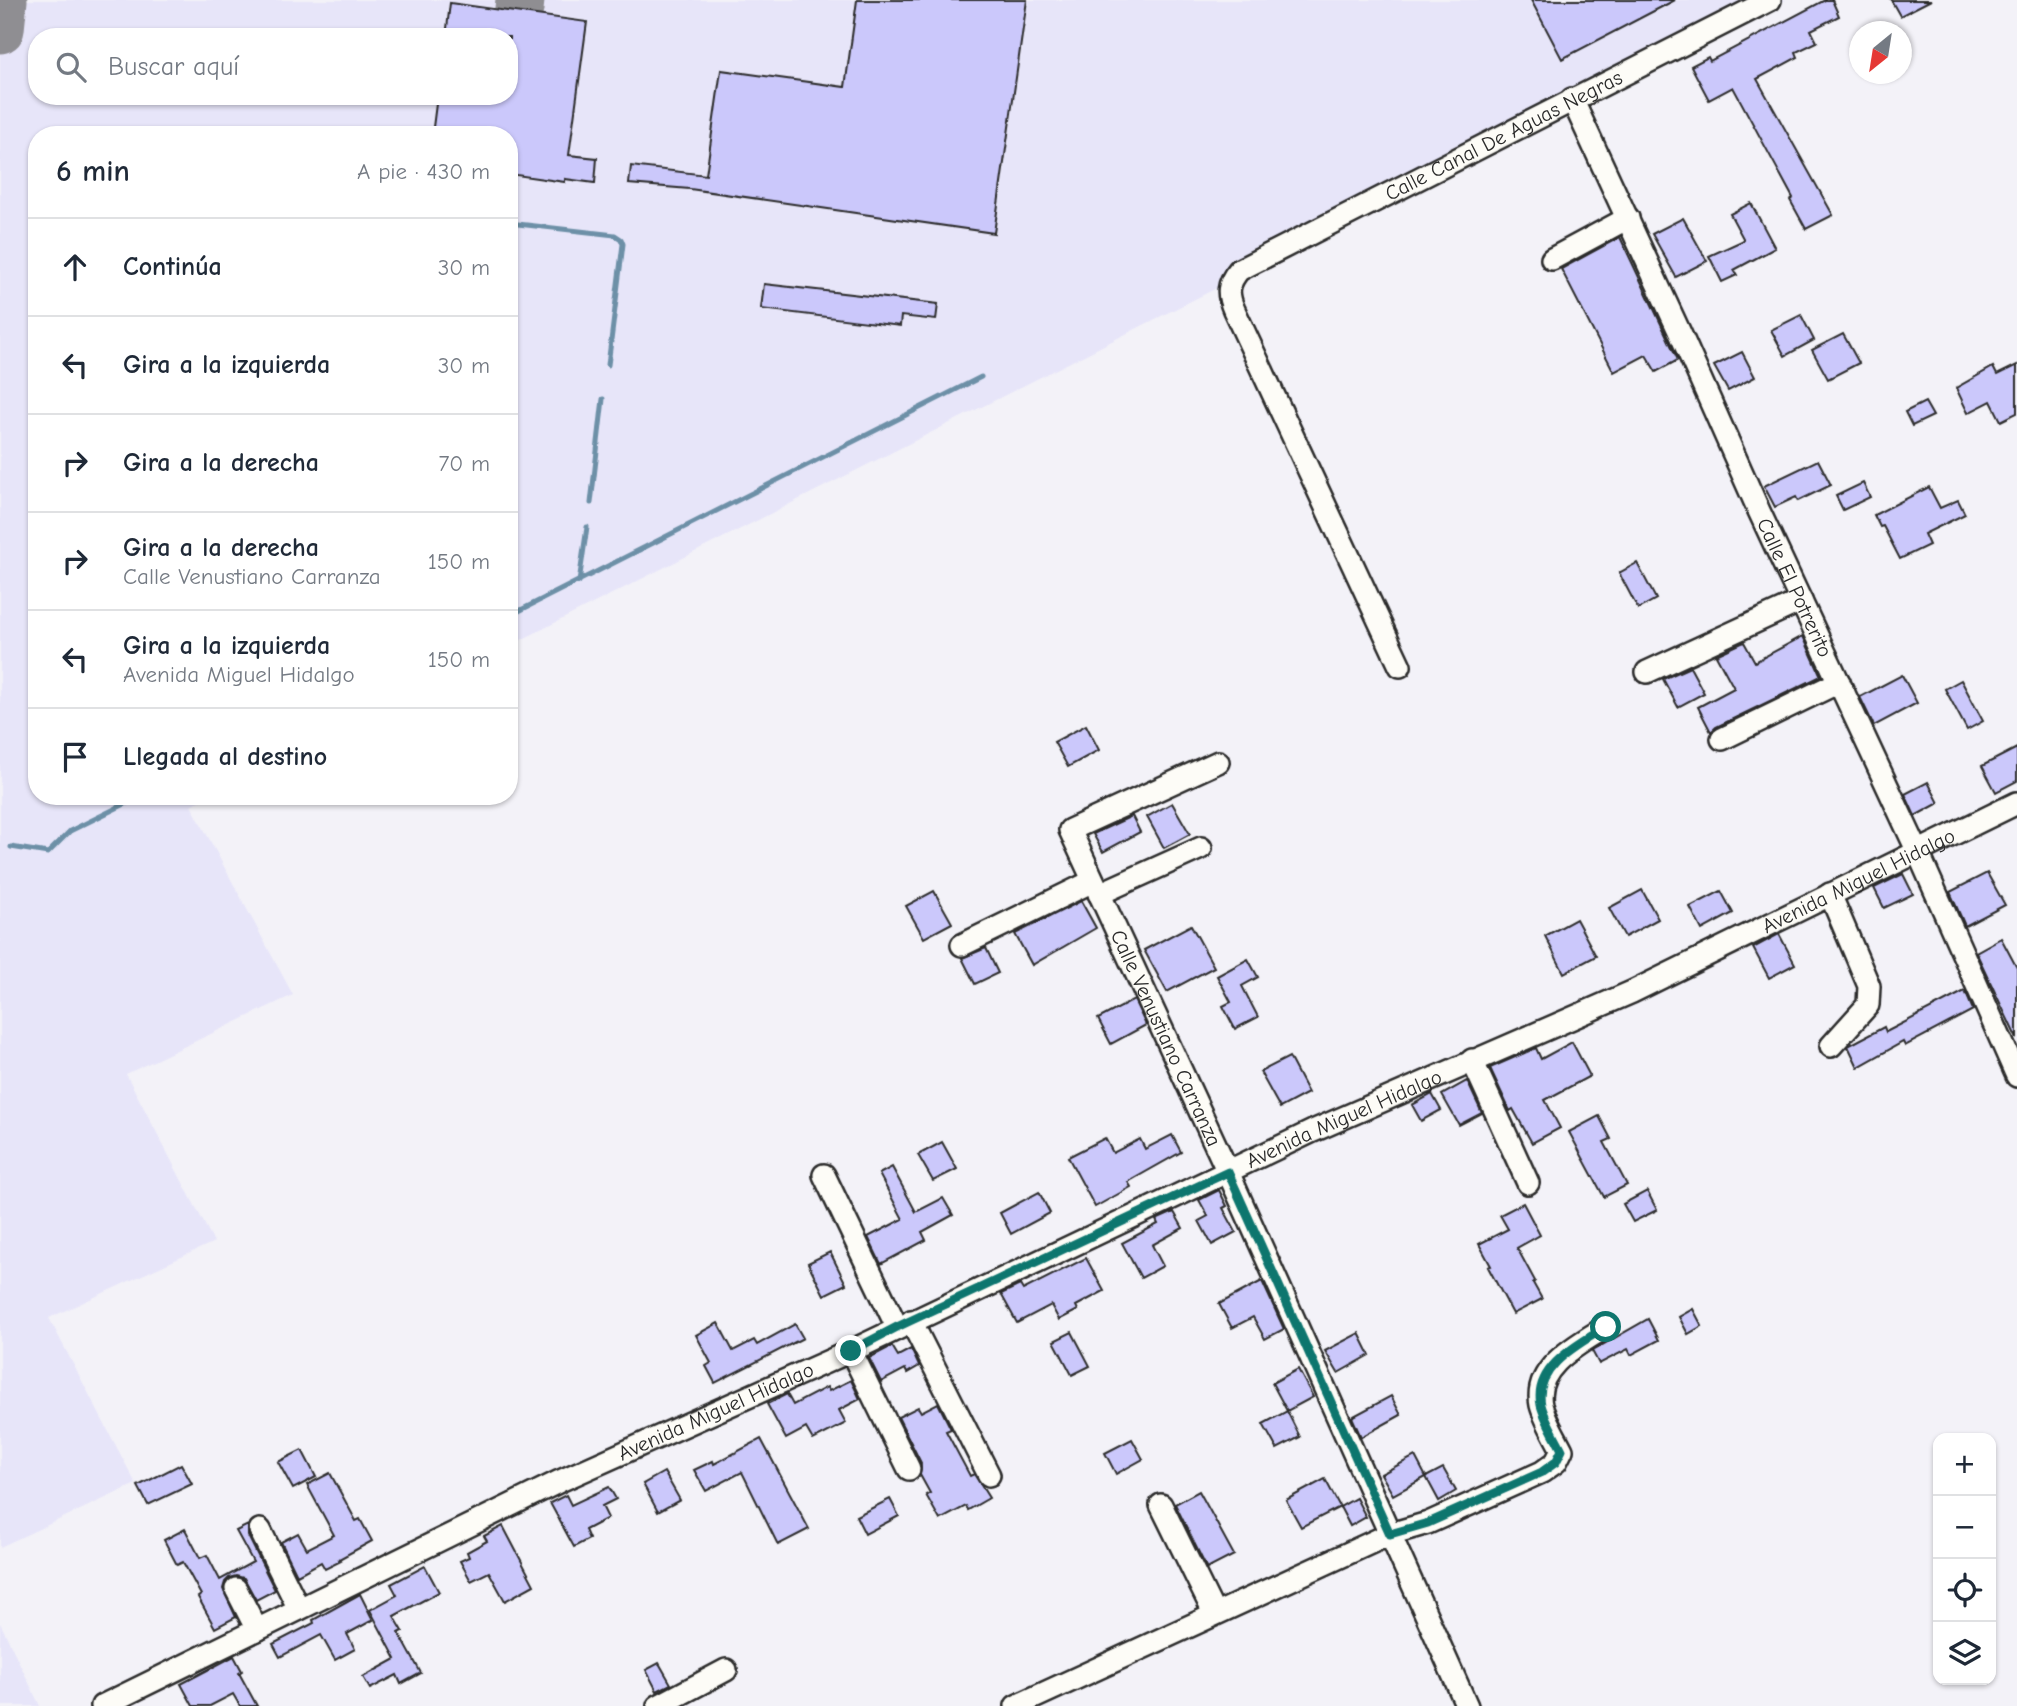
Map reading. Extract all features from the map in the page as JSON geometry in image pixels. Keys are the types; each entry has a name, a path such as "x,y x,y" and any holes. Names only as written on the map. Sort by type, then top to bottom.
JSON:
{"street":[{"name":"Calle Canal De Aguas Negras","path":"1400,666 1228,296 1229,285 1239,270 1770,0"},
{"name":"Calle El Potrerito","path":"1572,99 1917,850 2017,1076"},
{"path":"1552,259 1628,218"},
{"path":"1647,672 1801,601"},
{"path":"1722,739 1839,682"},
{"name":"Calle Venustiano Carranza","path":"1218,762 1070,831 1228,1172 1467,1706"},
{"name":"Avenida Miguel Hidalgo","path":"102,1706 560,1481 851,1351 1313,1131 1632,992 2017,803"},
{"path":"962,945 1096,887 1201,848"},
{"path":"1830,894 1869,986 1868,1005 1831,1046"},
{"path":"1472,1060 1528,1183"},
{"path":"824,1175 989,1475"},
{"path":"1016,1706 1390,1534 1428,1523 1542,1472 1556,1462 1562,1450 1542,1408 1540,1396 1545,1376 1570,1349 1606,1327"},
{"path":"851,1351 909,1469"},
{"path":"1161,1505 1214,1614"},
{"path":"260,1530 299,1609"},
{"path":"236,1589 257,1630"},
{"path":"657,1706 726,1670"}],"shaded area":[{"path":"0,0 1786,0 518,641 518,126 28,126 28,805 191,805 293,995 126,1074 214,1242 49,1318 136,1484 0,1547"},
{"path":"0,1623 7,1637 40,1706 0,1706"}],"building":[{"path":"857,0 1027,0 994,233 690,189 629,184 631,166 706,175 721,70 845,87"},
{"path":"1531,0 1675,0 1562,59"},
{"path":"1825,0 1832,0 1839,16 1811,30 1817,42 1796,52 1798,57 1757,79 1833,215 1806,229 1790,200 1793,198 1733,87 1709,100 1691,66 1708,57 1710,61"},
{"path":"1891,0 1931,0 1900,16"},
{"path":"450,3 587,22 569,155 597,158 595,183 518,175 518,126 433,126 436,105 518,105 518,28 447,28"},
{"path":"1751,203 1775,248 1734,270 1737,275 1722,282 1709,256 1744,240 1730,214"},
{"path":"1683,218 1707,261 1676,277 1652,234"},
{"path":"1620,237 1678,360 1656,372 1646,355 1614,372 1561,269"},
{"path":"764,284 938,304 936,320 901,316 900,326 761,309"},
{"path":"1801,315 1814,340 1785,356 1771,330"},
{"path":"1843,334 1859,363 1828,379 1812,350"},
{"path":"1742,352 1755,377 1728,391 1714,366"},
{"path":"2017,365 2017,413 2001,421 1991,401 1968,413 1956,388 1993,367 1997,375"},
{"path":"1925,402 1933,416 1912,426 1905,412"},
{"path":"1818,460 1831,485 1798,501 1796,497 1775,507 1764,486"},
{"path":"1863,483 1870,497 1843,510 1836,496"},
{"path":"1929,487 1940,508 1958,500 1965,514 1924,534 1929,545 1900,559 1883,526 1880,527 1874,515"},
{"path":"1637,563 1656,599 1638,609 1619,573"},
{"path":"1803,636 1821,676 1716,727 1711,732 1698,707 1734,688 1716,655 1744,642 1755,662"},
{"path":"1690,667 1704,693 1678,707 1663,679"},
{"path":"1902,675 1917,703 1874,726 1860,697"},
{"path":"1961,680 1983,721 1967,730 1945,689"},
{"path":"1086,725 1099,750 1068,767 1054,742"},
{"path":"2017,748 2017,781 1996,792 1982,766"},
{"path":"1928,782 1939,803 1915,816 1905,794"},
{"path":"1172,803 1190,834 1164,848 1147,817"},
{"path":"1132,816 1140,832 1103,852 1093,834"},
{"path":"1987,873 2005,905 1965,926 1950,892"},
{"path":"1903,874 1913,894 1884,908 1874,888"},
{"path":"1642,890 1658,919 1625,937 1609,908"},
{"path":"934,891 952,923 924,938 906,906"},
{"path":"1721,891 1733,913 1702,930 1690,907"},
{"path":"1081,901 1096,928 1032,965 1015,934"},
{"path":"1576,919 1596,956 1564,973 1545,936"},
{"path":"1191,925 1214,967 1167,992 1144,950"},
{"path":"1779,934 1795,964 1769,978 1753,948"},
{"path":"2001,938 2017,968 2017,1039 1976,952"},
{"path":"986,948 998,973 975,984 962,958"},
{"path":"1248,959 1258,977 1242,986 1258,1017 1235,1029 1223,1006 1231,1002 1217,976"},
{"path":"1965,991 1973,1010 1905,1046 1903,1042 1858,1067 1848,1046 1884,1027 1886,1032"},
{"path":"1134,1000 1146,1025 1111,1044 1098,1019"},
{"path":"1572,1042 1590,1076 1545,1100 1560,1128 1532,1143 1513,1109 1510,1111 1490,1068 1536,1048 1541,1059"},
{"path":"1289,1057 1308,1093 1280,1108 1260,1072"},
{"path":"1467,1081 1482,1113 1459,1125 1442,1095"},
{"path":"1432,1094 1441,1110 1421,1121 1412,1105"},
{"path":"1599,1116 1611,1139 1604,1142 1627,1185 1604,1197 1569,1132"},
{"path":"1172,1135 1181,1152 1128,1182 1131,1187 1095,1207 1068,1157 1105,1138 1113,1153 1140,1139 1145,1149"},
{"path":"942,1142 957,1169 933,1181 918,1155"},
{"path":"892,1167 916,1212 943,1198 953,1215 922,1232 926,1240 881,1264 868,1237 903,1219 879,1174"},
{"path":"1219,1190 1227,1206 1223,1208 1236,1232 1212,1245 1199,1221 1208,1216 1199,1200"},
{"path":"1647,1191 1657,1210 1633,1222 1623,1204"},
{"path":"1039,1192 1050,1213 1011,1234 1000,1213"},
{"path":"1523,1203 1540,1235 1517,1248 1542,1299 1513,1314 1479,1244 1508,1229 1500,1215"},
{"path":"1174,1212 1183,1228 1152,1245 1163,1266 1141,1278 1122,1243 1158,1224 1156,1220"},
{"path":"830,1252 846,1284 824,1295 808,1263"},
{"path":"1086,1258 1104,1291 1076,1306 1078,1310 1059,1320 1051,1305 1017,1323 1001,1294 1020,1285 1023,1290"},
{"path":"1262,1281 1284,1329 1265,1339 1253,1317 1232,1328 1219,1304"},
{"path":"1693,1309 1702,1326 1688,1334 1679,1317"},
{"path":"1648,1319 1659,1340 1631,1355 1628,1349 1599,1364 1592,1351"},
{"path":"718,1323 733,1351 754,1340 757,1345 795,1324 803,1338 715,1383 706,1366 711,1363 696,1335"},
{"path":"1072,1332 1090,1366 1072,1375 1054,1341"},
{"path":"1359,1333 1370,1355 1338,1373 1325,1351"},
{"path":"892,1346 898,1356 911,1349 919,1366 907,1373 905,1369 881,1382 869,1358"},
{"path":"1298,1369 1313,1397 1287,1411 1272,1383"},
{"path":"851,1380 860,1399 839,1410 846,1423 813,1440 806,1428 786,1439 767,1404 787,1394 793,1405 827,1387 829,1391"},
{"path":"1391,1396 1401,1415 1361,1437 1352,1417"},
{"path":"938,1403 951,1429 946,1431 970,1476 974,1474 989,1498 968,1510 966,1506 940,1520 926,1495 930,1493 920,1475 921,1463 898,1417 918,1407 921,1412"},
{"path":"1287,1411 1300,1437 1277,1449 1263,1424"},
{"path":"761,1439 809,1529 778,1545 742,1472 706,1491 694,1470 713,1461 714,1464"},
{"path":"1132,1439 1143,1459 1116,1474 1105,1453"},
{"path":"302,1450 316,1477 293,1489 278,1462"},
{"path":"1415,1456 1426,1477 1393,1495 1381,1474"},
{"path":"181,1464 192,1484 148,1505 138,1486"},
{"path":"1443,1468 1456,1491 1439,1501 1426,1477"},
{"path":"664,1472 680,1500 658,1512 643,1484"},
{"path":"330,1473 356,1521 360,1519 372,1541 325,1569 321,1562 297,1575 281,1542 298,1533 307,1549 334,1535 307,1485"},
{"path":"1325,1479 1340,1507 1301,1527 1286,1500"},
{"path":"609,1487 616,1499 602,1506 608,1518 585,1530 589,1539 574,1547 550,1503 566,1495 571,1505"},
{"path":"1199,1491 1234,1555 1207,1569 1175,1504"},
{"path":"1356,1498 1366,1517 1350,1526 1340,1507"},
{"path":"890,1499 899,1516 865,1534 856,1516"},
{"path":"248,1525 248,1536 275,1590 256,1600 244,1578 229,1578 223,1589 236,1617 215,1628 183,1562 177,1565 164,1540 185,1529 200,1558 207,1555 220,1580 253,1562 236,1531"},
{"path":"503,1526 534,1585 505,1601 489,1572 471,1581 460,1561 469,1557 467,1552 487,1541 484,1536"},
{"path":"425,1566 439,1592 394,1616 403,1631 399,1633 421,1673 401,1684 397,1675 370,1689 363,1677 396,1659 370,1610 397,1595 391,1584"},
{"path":"360,1594 373,1620 347,1634 355,1649 335,1660 321,1635 280,1657 273,1644 314,1623 313,1620"},
{"path":"234,1656 242,1671 239,1673 257,1706 240,1706 233,1694 210,1706 193,1706 181,1684"},
{"path":"659,1663 671,1684 657,1691 646,1670"}],"waterway":[{"path":"518,224 615,235 621,239 623,244 608,365"},
{"path":"518,611 981,377"},
{"path":"591,503 603,399"},
{"path":"579,582 587,527"},
{"path":"11,847 48,853 70,831 123,805"}],"taxiway":[{"path":"0,29 3,0"},
{"path":"519,9 520,0"}],"route":[{"path":"851,1351 1228,1172 1390,1534 1428,1523 1542,1472 1556,1462 1562,1450 1542,1408 1540,1396 1545,1376 1570,1349 1606,1327"}]}
